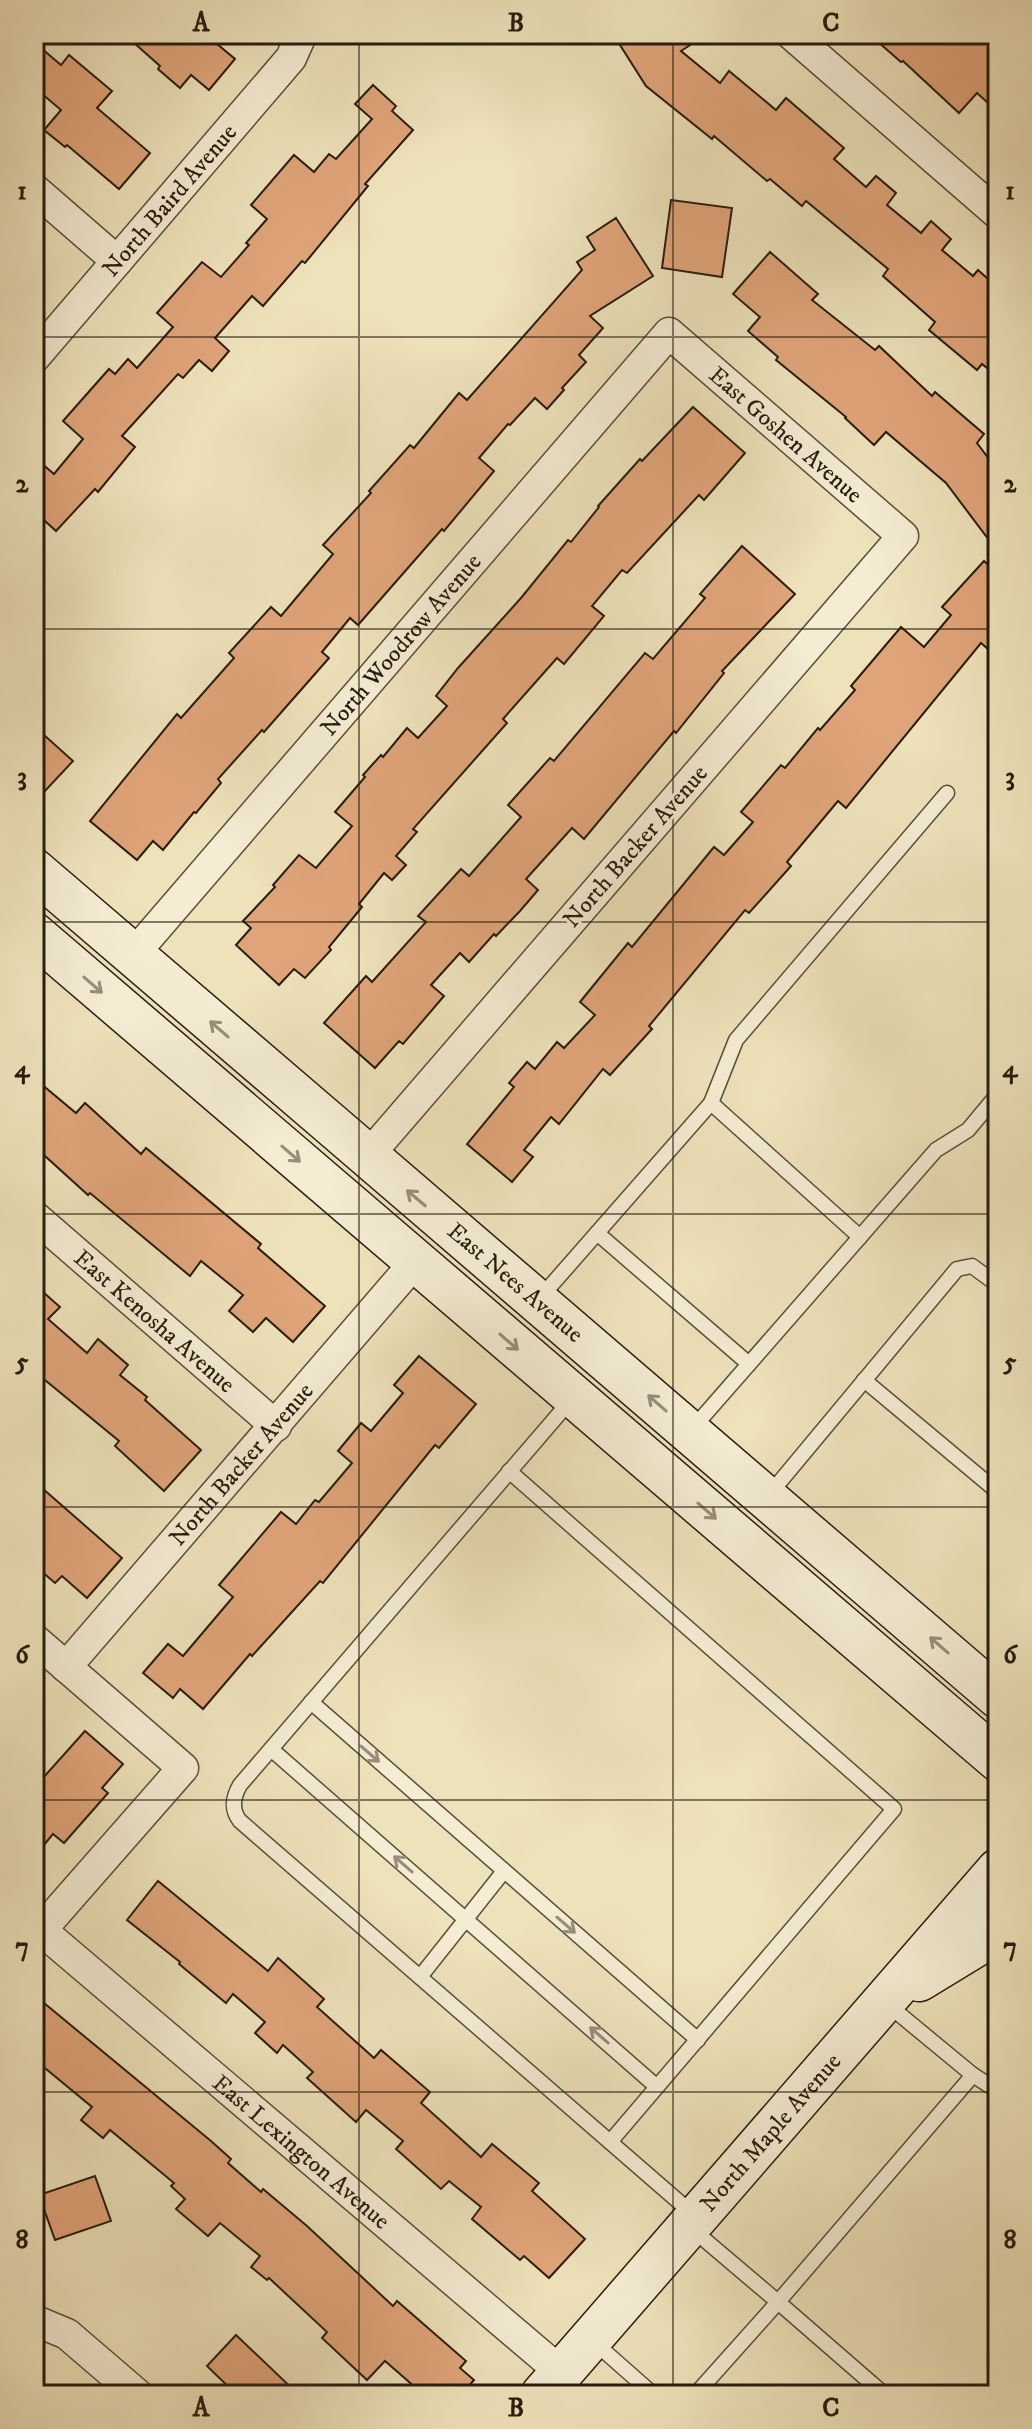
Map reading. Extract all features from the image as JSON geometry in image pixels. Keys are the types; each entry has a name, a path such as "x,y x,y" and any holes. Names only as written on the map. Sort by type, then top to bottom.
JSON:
{"main road":[{"name":"East Nees Avenue","path":"34,870 768,1496 998,1697"},
{"name":"East Nees Avenue","path":"34,934 998,1760"},
{"path":"416,1261 431,1257 444,1259 503,1303 537,1301"},
{"name":"North Maple Avenue","path":"552,2384 998,1870"},
{"path":"884,2001 983,1941 998,1928"}],"street":[{"path":"791,34 998,214"},
{"name":"North Baird Avenue","path":"34,358 291,58 298,37"},
{"path":"34,189 117,261"},
{"name":"East Goshen Avenue","path":"669,333 903,536"},
{"name":"North Woodrow Avenue","path":"133,955 669,333"},
{"name":"North Backer Avenue","path":"367,1157 903,536"},
{"name":"East Kenosha Avenue","path":"34,1216 276,1426"},
{"name":"North Backer Avenue","path":"66,1667 416,1261"},
{"path":"34,1639 183,1768 37,1934"},
{"name":"East Lexington Avenue","path":"37,1934 552,2384"},
{"path":"35,2322 67,2334 138,2395"}],"lane":[{"path":"537,1301 711,1103 736,1040 947,793"},
{"path":"690,1432 936,1150 968,1130 998,1094"},
{"path":"711,1103 860,1237"},
{"path":"597,1233 749,1364"},
{"path":"768,1496 957,1269 972,1266 998,1285"},
{"path":"864,1380 998,1492"},
{"path":"574,1397 237,1790 235,1815 610,2142 778,2302 885,2395"},
{"path":"509,1471 894,1809 610,2142"},
{"path":"311,1702 698,2040"},
{"path":"271,1749 657,2087"},
{"path":"420,1977 504,1871"},
{"path":"884,2001 973,2075 998,2091"},
{"path":"695,2395 973,2075"},
{"path":"591,2339 654,2395"}],"building":[{"path":"124,34 205,34 235,59 209,90 191,75 180,88"},
{"path":"613,34 707,34 681,51 720,83 729,71 776,110 786,98 844,148 834,159 866,187 876,176 896,193 887,205 921,233 931,221 951,239 942,250 973,276 978,270 998,288 989,303 998,311 998,377 982,364 977,370 929,330 935,322 883,276 888,269 806,201 802,206 770,179 767,181 714,136 712,139 646,86"},
{"path":"869,34 989,34 998,43 998,112 977,93 959,113"},
{"path":"34,42 61,65 69,55 112,91 97,108 150,153 119,189 67,145 65,147 44,130 61,110 34,87"},
{"path":"373,85 396,106 392,111 413,130 365,184 368,186 305,263 302,261 263,306 252,296 215,338 229,351 212,371 199,360 183,378 178,374 122,436 135,447 98,492 95,489 56,531 34,511 34,457 54,474 83,439 63,421 109,369 115,374 128,359 137,368 173,327 157,313 202,262 221,277 249,245 246,243 267,219 251,205 294,155 314,172 329,154 336,159 372,119 355,104"},
{"path":"671,200 732,208 722,277 662,268"},
{"path":"616,218 653,276 590,316 603,328 579,355 586,362 562,388 564,390 547,409 535,398 508,424 479,458 494,471 444,531 442,529 358,625 350,618 322,652 329,658 218,779 221,783 163,850 153,841 137,860 90,821 177,714 181,718 234,658 229,653 271,607 281,616 333,554 323,545 410,445 414,448 459,393 467,400 582,270 577,262 595,250 587,237"},
{"path":"770,252 818,294 812,300 875,350 879,346 932,396 935,392 984,434 977,443 998,471 998,552 946,483 886,432 874,445 846,417 776,360 778,357 748,331 760,317 733,294"},
{"path":"693,407 745,453 704,500 699,495 627,573 622,570 592,606 604,616 564,664 557,658 503,719 507,723 413,829 417,832 396,856 406,865 392,880 384,873 359,904 362,907 329,947 331,950 305,978 294,969 279,985 236,945 251,928 243,921 275,887 273,885 299,855 316,868 352,826 335,812 365,777 363,775 407,728 418,738 447,706 436,696 458,668 568,540 571,542 640,459 642,461"},
{"path":"742,546 795,594 722,671 724,673 676,733 674,731 584,839 572,828 526,879 538,890 520,911 469,962 460,953 431,985 444,996 403,1044 399,1041 375,1068 324,1023 366,976 372,982 426,922 418,916 461,869 469,876 521,817 508,805 550,758 554,761 645,653 653,659 705,598 700,594"},
{"path":"984,561 998,574 998,658 981,643 846,808 838,801 787,862 791,866 749,913 745,910 649,1026 652,1029 610,1075 603,1069 559,1124 551,1117 524,1150 533,1157 512,1182 467,1144 514,1087 509,1083 527,1062 535,1069 557,1042 564,1048 595,1015 580,1002 628,943 632,947 714,847 724,855 753,822 741,812 781,765 785,768 855,690 851,686 901,627 924,647 951,615 942,607"},
{"path":"34,726 73,761 45,791 34,782"},
{"path":"34,1078 76,1113 85,1103 141,1154 146,1148 261,1244 258,1248 325,1306 293,1342 266,1318 253,1332 229,1311 243,1295 201,1261 190,1276 90,1193 88,1195 34,1146"},
{"path":"34,1284 60,1307 48,1319 87,1353 98,1339 128,1365 120,1375 201,1450 164,1491 115,1446 119,1441 34,1371"},
{"path":"419,1356 476,1404 439,1448 435,1445 323,1583 320,1581 252,1656 250,1654 203,1709 180,1689 173,1698 143,1673 168,1644 183,1656 233,1597 219,1585 281,1512 296,1524 315,1500 319,1502 352,1463 338,1451 361,1423 371,1431 403,1393 394,1385"},
{"path":"34,1481 122,1558 87,1598 62,1576 55,1583 34,1565"},
{"path":"85,1731 123,1764 102,1788 108,1793 64,1843 53,1834 34,1857 34,1788"},
{"path":"158,1881 268,1971 278,1958 324,1999 317,2007 374,2058 381,2050 430,2092 421,2103 481,2157 492,2144 539,2183 532,2191 585,2239 549,2278 524,2256 520,2260 472,2219 481,2207 449,2181 441,2189 396,2149 403,2141 366,2110 356,2122 307,2078 313,2072 283,2045 277,2053 255,2033 265,2022 233,1994 226,2003 127,1920"},
{"path":"44,2003 211,2141 231,2159 228,2163 307,2226 393,2306 397,2301 466,2361 460,2368 474,2380 461,2395 424,2395 385,2361 367,2380 322,2338 327,2332 269,2278 267,2280 251,2267 260,2256 220,2223 208,2236 176,2209 185,2199 171,2186 174,2183 110,2130 103,2138 81,2120 92,2107 34,2059 34,2015"},
{"path":"95,2176 111,2221 55,2240 39,2195"},
{"path":"236,2335 299,2395 237,2395 207,2366"}]}
